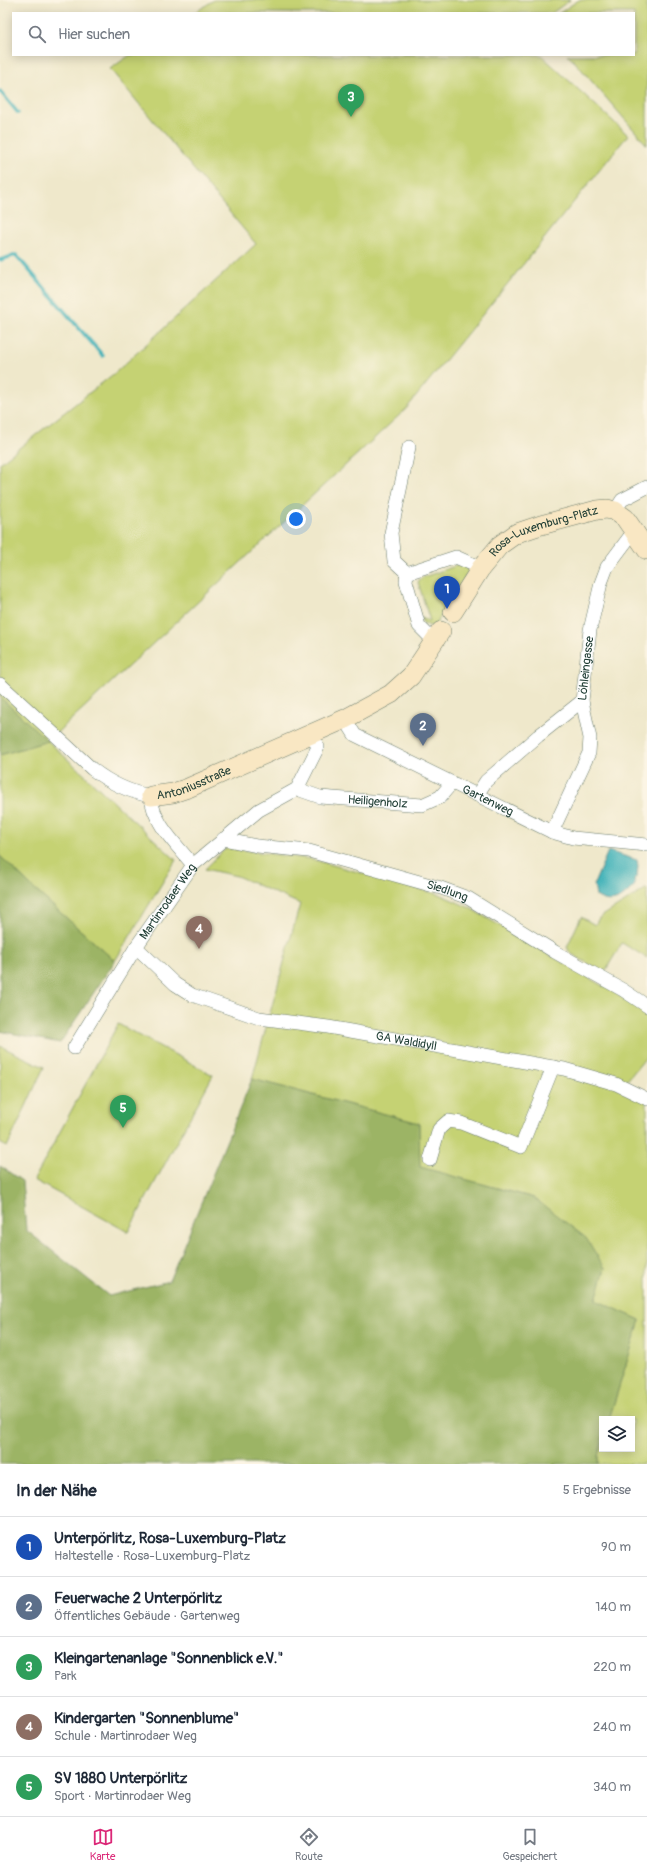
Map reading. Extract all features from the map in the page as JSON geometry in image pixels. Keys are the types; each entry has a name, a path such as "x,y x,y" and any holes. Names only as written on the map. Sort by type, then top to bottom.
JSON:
{"street":[{"path":"409,447 391,533 394,562 407,573 406,581 420,626 438,636"},
{"path":"647,487 622,500 615,511 625,518 647,550"},
{"name":"Rosa-Luxemburg-Platz","path":"345,719 391,694 402,685 421,663 481,568 500,545 518,533 541,524 597,510 607,509 615,511"},
{"name":"Löhleingasse","path":"552,832 589,753 590,738 582,701 590,630 601,583 607,567 634,532"},
{"name":"Rosa-Luxemburg-Platz","path":"407,573 456,557 481,568"},
{"name":"Antoniusstraße","path":"0,684 92,769 108,781 124,789 151,796 173,793 188,788 345,719"},
{"path":"477,795 486,781 538,736 582,701"},
{"name":"Gartenweg","path":"345,719 355,734 552,832 573,838 647,845"},
{"path":"193,865 259,810 297,789 318,747 311,734"},
{"name":"Heiligenholz","path":"297,789 320,797 422,805 440,797 452,783"},
{"name":"Martinrodaer Weg","path":"74,1048 136,947 193,865 156,814 152,807 151,796"},
{"name":"Siedlung","path":"223,839 257,846 310,851 441,888 468,898 555,952 623,990 647,1006"},
{"name":"Martinrodaer Weg","path":"136,947 175,984 192,995 259,1018"},
{"name":"GA Waldidyll","path":"259,1018 328,1027 553,1067 616,1084 647,1099"},
{"path":"430,1160 439,1129 448,1122 462,1124 521,1146 553,1067"}],"green space":[{"path":"214,0 570,0 553,12 196,12"},
{"path":"579,0 647,0 647,145 568,56 635,56 635,12 561,12"},
{"path":"129,56 542,56 628,135 406,409 48,741 176,860 115,961 35,890 0,856 0,755 47,741 0,697 0,463 116,372 256,244 110,69"},
{"path":"461,564 469,570 435,626 430,626 423,623 421,618 430,621 418,582 421,578"},
{"path":"0,697 48,741 0,755"},
{"path":"226,848 311,859 441,895 468,907 642,1009 647,1014 647,1056 625,1083 647,1096 647,1464 598,1464 599,1452 635,1452 635,1416 610,1416 640,1320 595,1300 605,1268 534,1198 419,1167 419,1123 252,1079 300,904 237,876 205,869"},
{"path":"0,856 35,890 115,961 60,1043 0,1031"},
{"path":"647,888 647,958 622,943 604,973 570,953 567,947 581,917 595,925 599,918"},
{"path":"118,1024 213,1075 128,1232 34,1180"},
{"path":"0,1046 44,1067 7,1147 0,1143"},
{"path":"252,1079 419,1123 420,1167 534,1198 586,1238 605,1268 596,1300 640,1320 610,1416 599,1416 598,1464 0,1464 0,1166 22,1181 26,1230 109,1296 169,1281"}],"water":[{"path":"608,851 637,860 638,866 637,877 634,879 635,885 622,897 612,901 607,901 596,896 594,884"}],"waterway":[{"path":"0,91 18,113"},
{"path":"0,260 16,255 103,356"}],"place":[{"name":"Kleingartenanlage \"Sonnenblick e.V.\"","path":"351,117"},
{"name":"Unterpörlitz, Rosa-Luxemburg-Platz","path":"447,609"},
{"name":"Feuerwache 2 Unterpörlitz","path":"423,746"},
{"name":"Kindergarten \"Sonnenblume\"","path":"199,949"},
{"name":"SV 1880 Unterpörlitz","path":"123,1128"}]}
